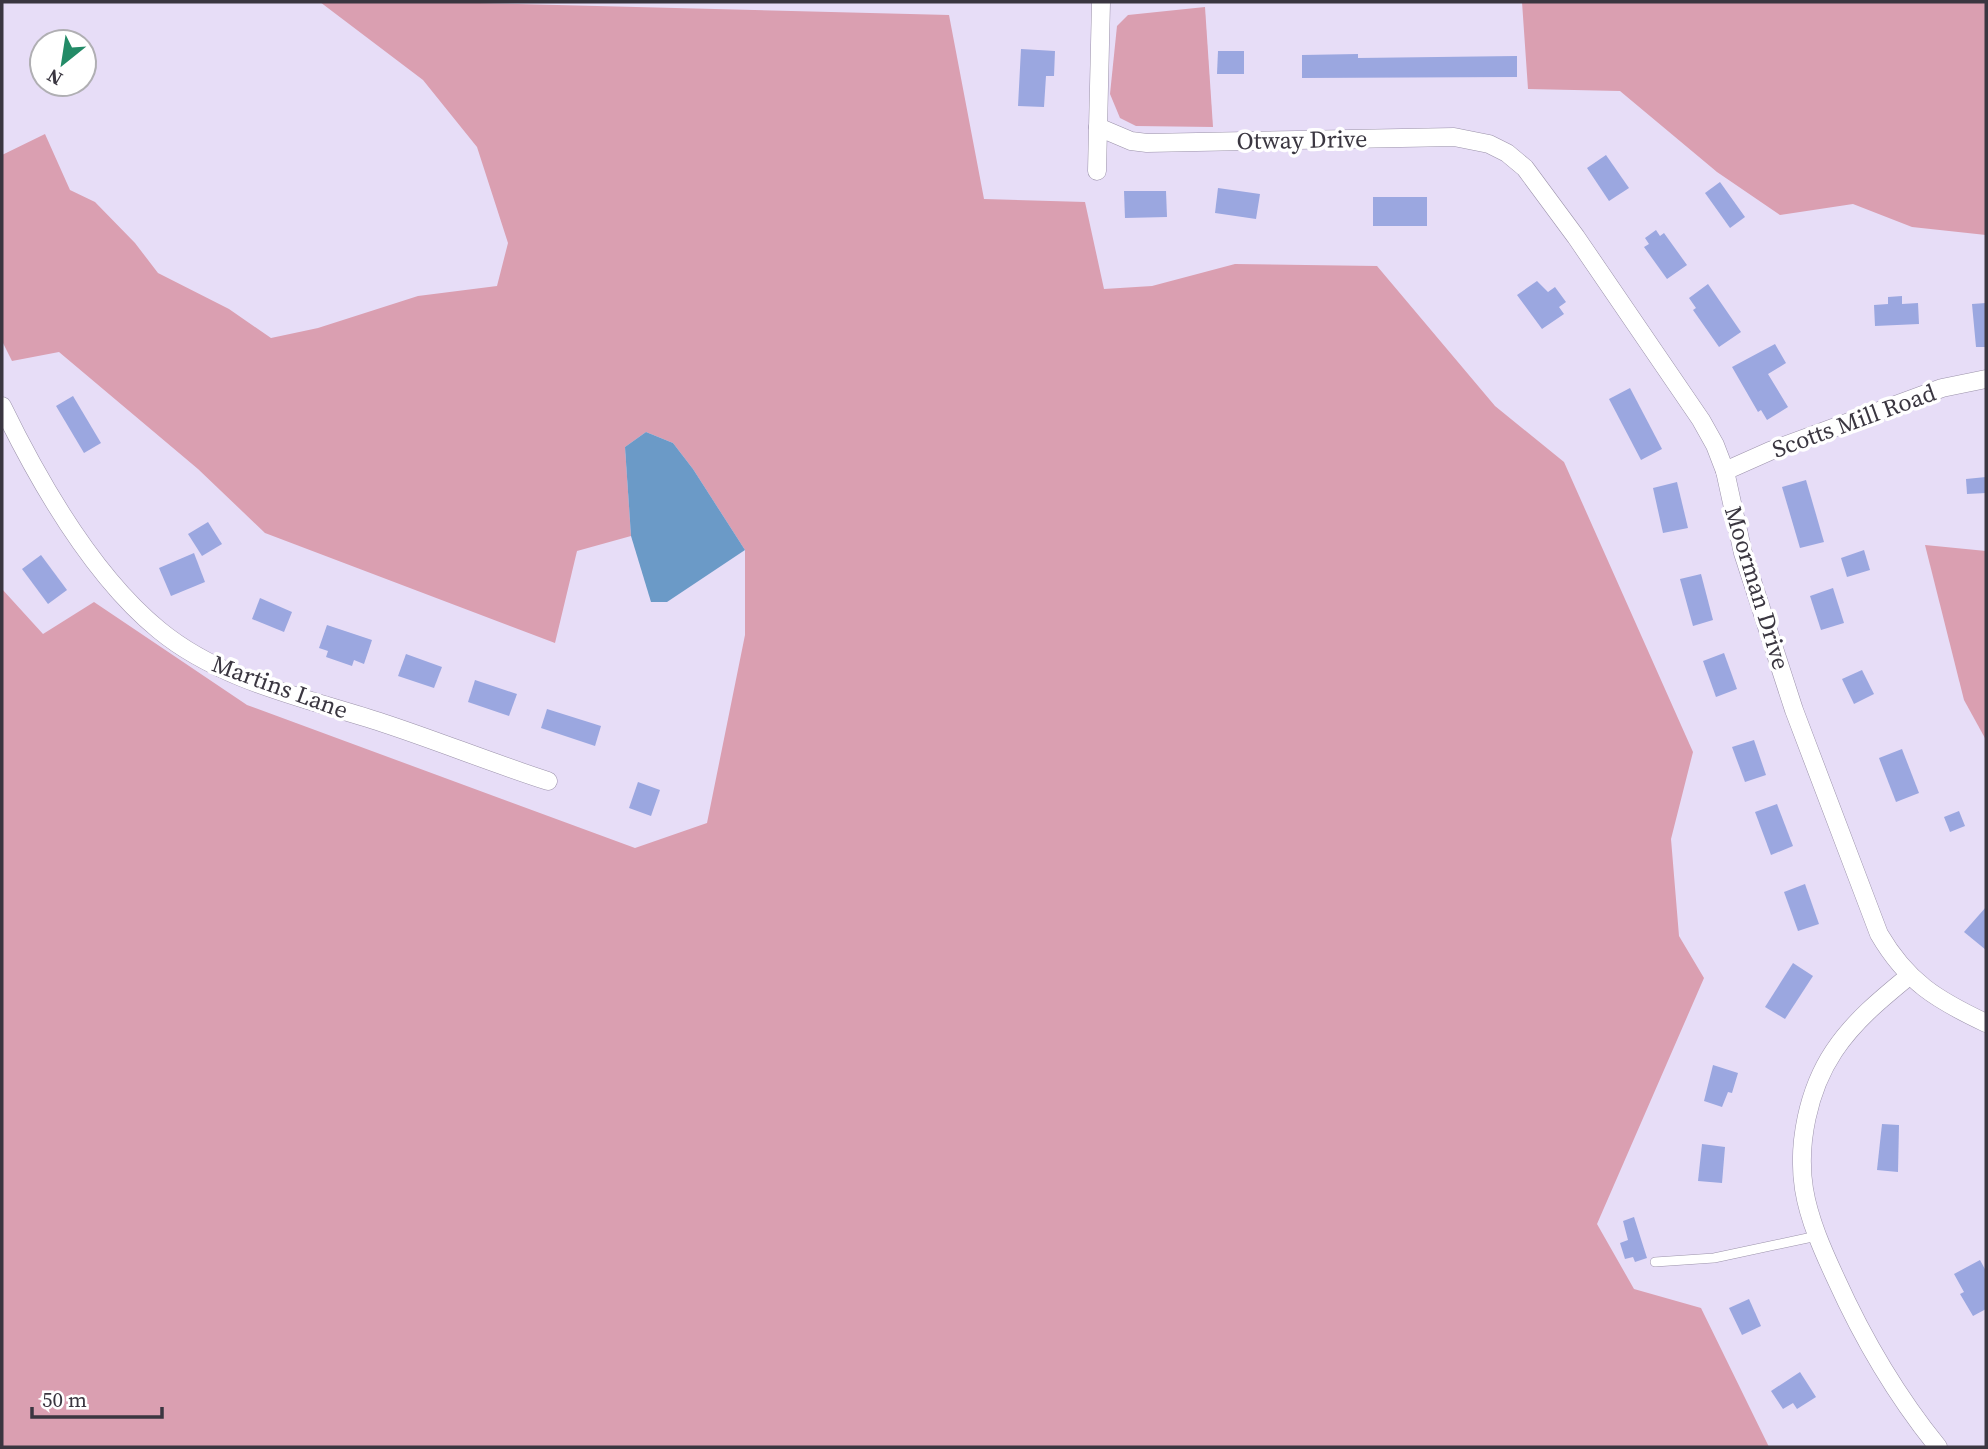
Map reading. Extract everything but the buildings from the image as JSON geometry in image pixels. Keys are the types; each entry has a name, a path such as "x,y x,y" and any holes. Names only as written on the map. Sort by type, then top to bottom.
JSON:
{"street":[{"path":"1097,171 1101,2"},
{"name":"Otway Drive","path":"1098,127 1131,141 1147,143 1454,137 1474,140 1507,153"},
{"name":"Moorman Drive","path":"1507,153 1525,169 1576,237 1715,444 1725,471 1743,553 1794,710 1879,934 1893,958 1909,976 1948,1003 1986,1023"},
{"name":"Scotts Mill Road","path":"1725,471 1942,388 1986,379"},
{"name":"Martins Lane","path":"2,406 55,502 82,543 135,607 159,630 188,651 252,682 384,723 548,781"},
{"path":"1909,976 1875,1004 1832,1053 1810,1105 1801,1162 1806,1200 1817,1236 1850,1311 1886,1378 1938,1447"}],"lane":[{"path":"1655,1262 1714,1258 1817,1236"}],"shaded area":[{"path":"320,2 439,2 949,15 984,199 1085,202 1104,289 1152,286 1235,264 1377,266 1495,406 1564,462 1693,752 1671,839 1679,936 1704,978 1597,1224 1634,1289 1701,1308 1769,1447 2,1447 2,589 43,634 94,602 247,705 635,848 707,823 745,635 745,550 673,443 646,432 625,447 631,536 577,551 555,643 265,533 198,469 59,352 12,361 2,341 2,155 45,134 70,190 95,202 135,243 158,273 229,309 271,338 318,328 418,296 497,286 508,243 477,147 423,80"},
{"path":"1522,2 1986,2 1986,235 1912,227 1853,204 1780,215 1717,172 1620,91 1528,89"},
{"path":"1205,7 1213,127 1136,126 1120,118 1110,94 1117,26 1128,15"},
{"path":"1925,545 1986,551 1986,740 1964,700"}],"water":[{"path":"646,432 673,443 745,550 667,602 651,602 631,536 625,447"}]}
